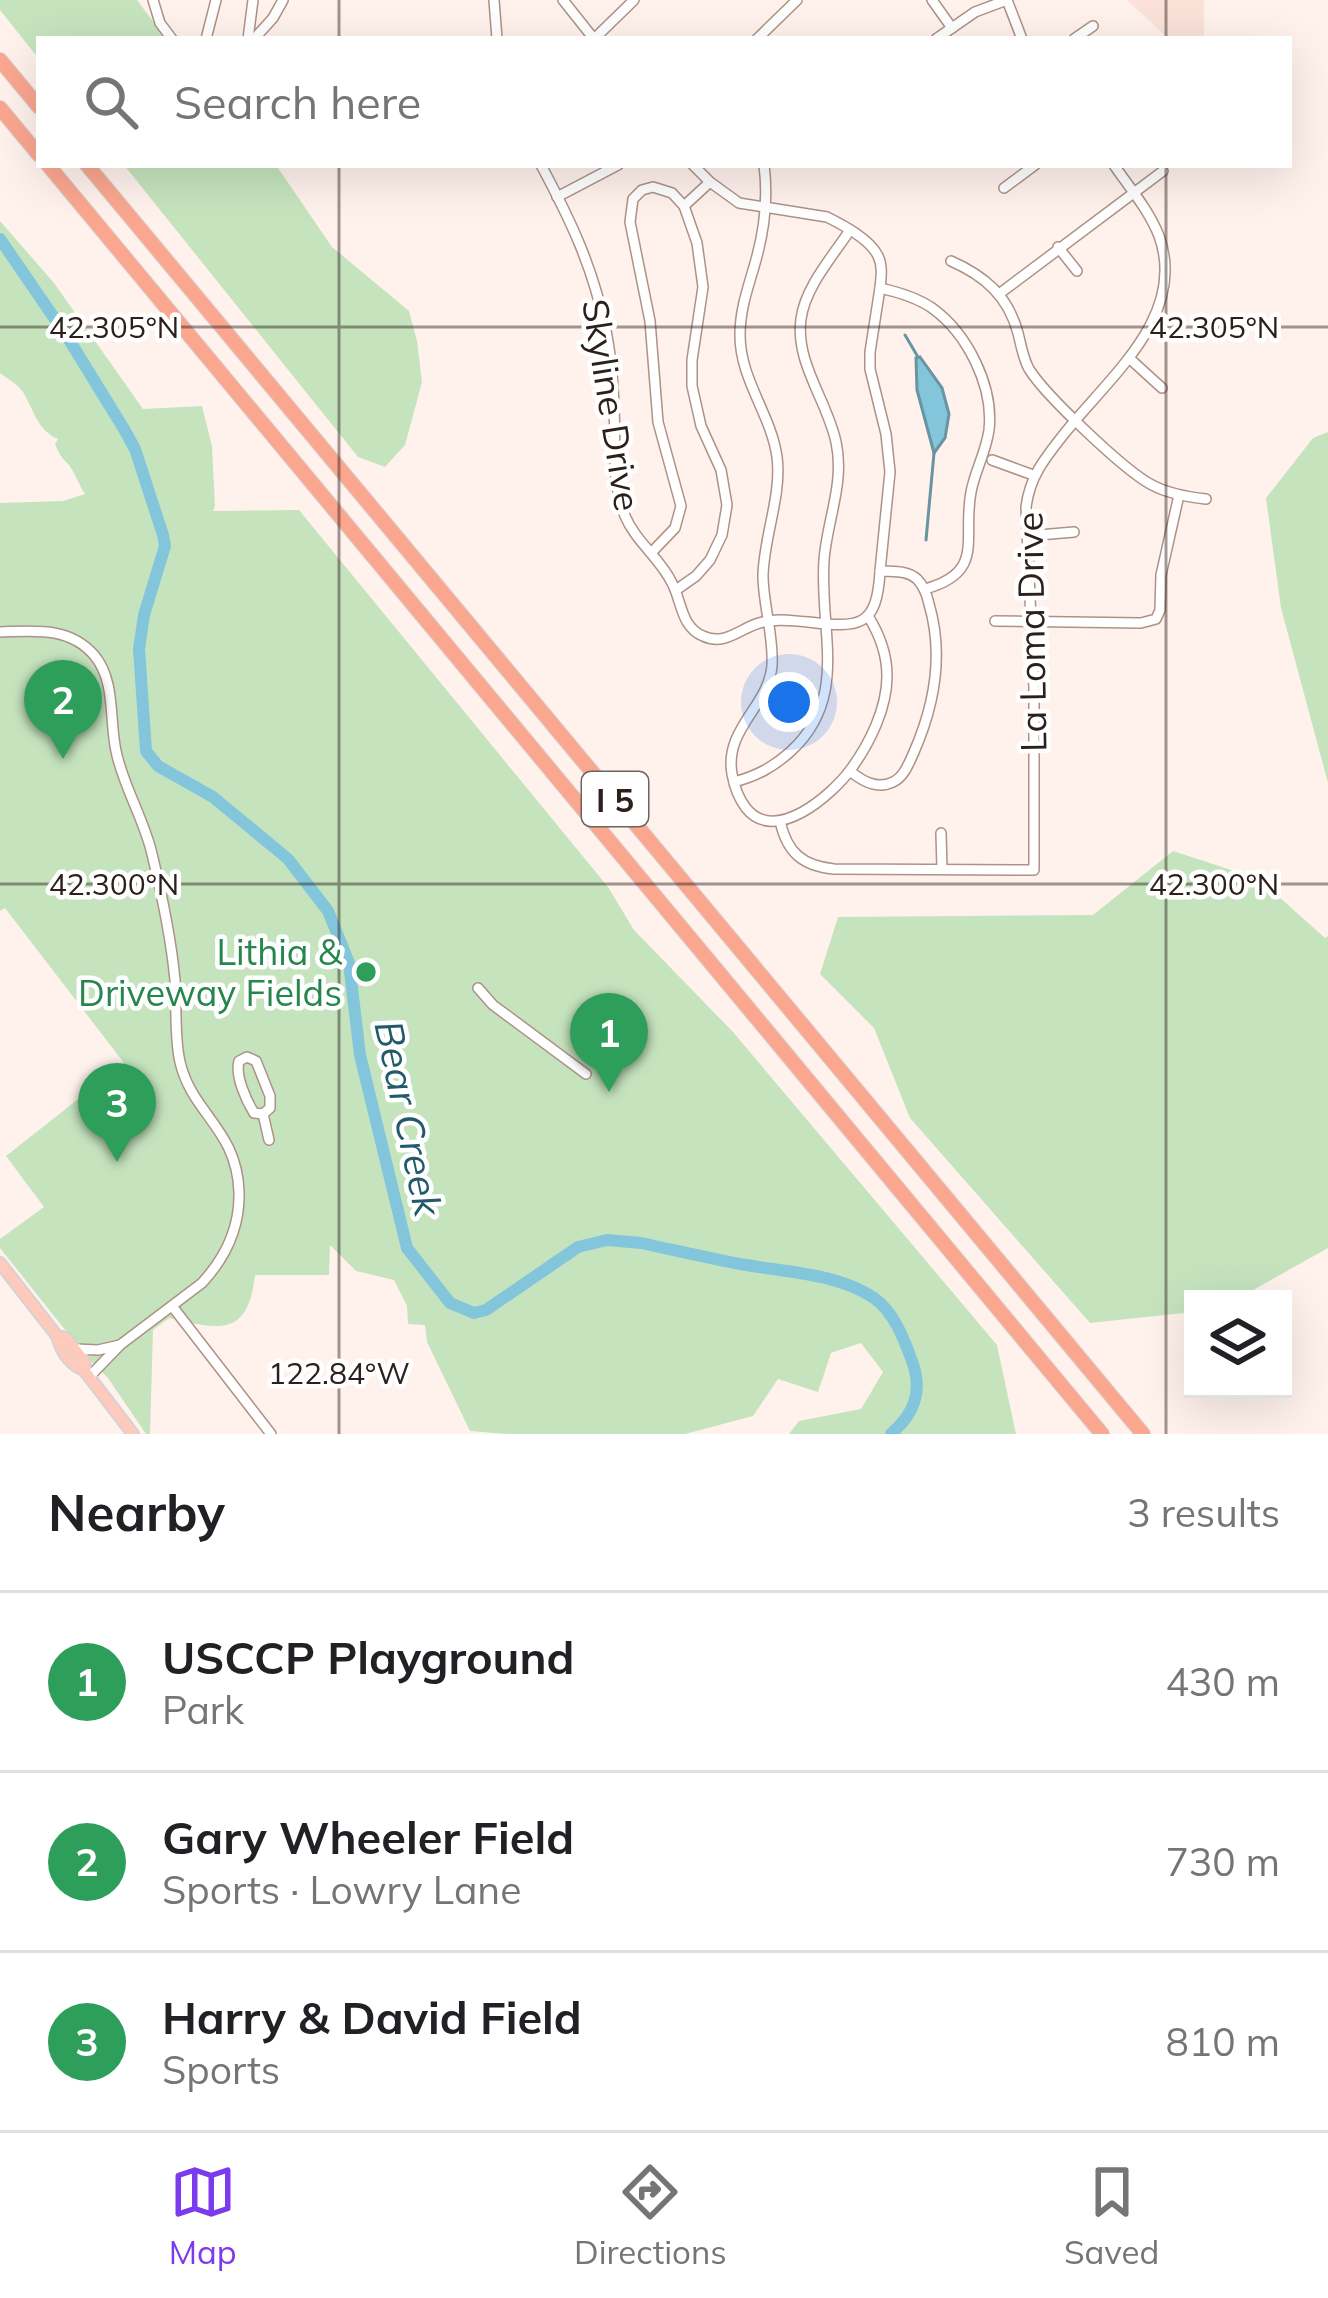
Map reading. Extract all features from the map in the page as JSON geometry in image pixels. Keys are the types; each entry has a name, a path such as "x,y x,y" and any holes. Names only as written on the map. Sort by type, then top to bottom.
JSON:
{"highway":[{"path":"0,60 36,103"},
{"path":"0,108 36,150"},
{"name":"I 5","path":"50,168 1102,1434"},
{"name":"I 5","path":"89,168 1142,1434"}],"main road":[{"path":"0,1263 57,1336 74,1366 86,1374 133,1434"},
{"path":"57,1336 66,1338 85,1362 86,1374"}],"street":[{"path":"153,0 170,36"},
{"path":"207,36 216,0"},
{"path":"251,36 253,0"},
{"path":"254,36 283,0"},
{"path":"494,0 496,36"},
{"path":"563,0 591,36"},
{"path":"597,36 634,0"},
{"path":"760,36 797,0"},
{"path":"932,0 952,28"},
{"path":"940,36 975,12 1007,0 1021,36"},
{"path":"1078,36 1093,26"},
{"name":"Skyline Drive","path":"543,168 586,255 605,324 618,495 627,521 676,590 684,619 707,638 729,638 767,621 850,625 868,616"},
{"path":"557,196 612,168"},
{"path":"696,168 739,203 766,207 827,218 850,230 879,258 870,369 890,472 878,601 868,616 886,655 886,690 878,718 850,770 822,799 780,821 751,813 740,798 730,758 734,740 767,688 771,672 764,566 778,463 771,433 744,369 740,333 741,307 766,207 764,168"},
{"path":"1004,188 1031,168"},
{"name":"La Loma Drive","path":"942,869 1034,870 1034,688 1026,507 1033,475 1129,358 1156,315 1163,294 1158,233 1116,168"},
{"path":"999,294 1163,171"},
{"path":"684,206 710,182"},
{"path":"651,553 675,528 681,506 658,422 650,321 630,208 642,190 653,187 672,193 684,206 697,243 703,286 692,360 694,402 721,470 727,512 710,560 676,590"},
{"path":"734,782 773,767 806,738 824,703 828,681 824,557 837,494 838,461 832,426 803,353 800,321 806,299 850,230"},
{"path":"1058,247 1077,272"},
{"path":"951,261 981,276 999,294 1010,310 1029,369 1076,420 1138,476 1179,495 1206,499"},
{"path":"880,288 922,301 942,316 966,346 990,408 986,449 969,501 970,551 952,578 927,595"},
{"path":"1129,358 1162,388"},
{"path":"992,460 1033,475"},
{"path":"995,621 1156,619 1179,495"},
{"path":"1027,536 1074,532"},
{"path":"850,770 869,784 885,785 900,778 926,722 935,688 937,647 927,595 912,575 880,571"},
{"path":"0,632 45,631 70,637 89,650 103,669 118,758 152,850 175,976 182,1070 224,1135 236,1164 238,1205 230,1242 211,1273 86,1374"},
{"path":"780,821 787,843 809,865 835,869 942,869 941,832"},
{"path":"478,988 586,1074"},
{"path":"247,1057 257,1064 270,1096 270,1108 263,1114 254,1113 237,1069 238,1061 247,1057"},
{"path":"263,1114 269,1140"},
{"path":"172,1306 271,1434"},
{"path":"75,1349 120,1346"}],"shaded area":[{"path":"1127,0 1204,0 1204,36 1166,36"}],"green space":[{"path":"0,0 137,0 164,36 36,36 36,55 0,10"},
{"path":"126,168 278,168 332,247 409,311 422,382 405,445 385,467 358,457"},
{"name":"Lithia & Driveway Fields","path":"0,221 54,283 143,409 202,406 212,446 213,511 299,510 608,887 634,930 733,1032 997,1345 1016,1434 789,1434 799,1421 861,1409 883,1372 861,1343 831,1353 818,1392 778,1379 753,1416 685,1434 470,1431 427,1342 425,1325 408,1324 407,1306 394,1280 356,1271 330,1245 329,1275 255,1275 246,1310 229,1324 169,1318 153,1330 150,1434 146,1434 108,1378 0,1248 0,1239 44,1207 6,1156 124,1063 5,908 0,911 0,503 63,501 85,494 58,451 58,439 41,425 21,389 0,373"},
{"path":"1328,432 1328,783 1281,608 1266,498 1313,438"},
{"path":"1173,851 1259,879 1328,936 1328,1248 1253,1290 1184,1290 1184,1313 1090,1323 910,1118 874,1028 820,974 838,917 1093,915"}],"water":[{"path":"920,357 942,388 949,414 945,438 934,453 917,390 916,358"}],"waterway":[{"name":"Bear Creek","path":"0,239 124,429 163,535 165,546 139,649 146,751 158,766 213,797 288,859 328,911 349,963 360,1055 407,1248 450,1303 474,1313 486,1310 578,1247 607,1240 844,1283 874,1298 887,1311 912,1361 915,1401 891,1434"},
{"path":"905,335 918,357"},
{"path":"926,540 934,453"}],"place":[{"name":"Gary Wheeler Field","path":"63,759"},
{"name":"Lithia & Driveway Fields","path":"366,972"},
{"name":"USCCP Playground","path":"609,1092"},
{"name":"Harry & David Field","path":"117,1162"}]}
